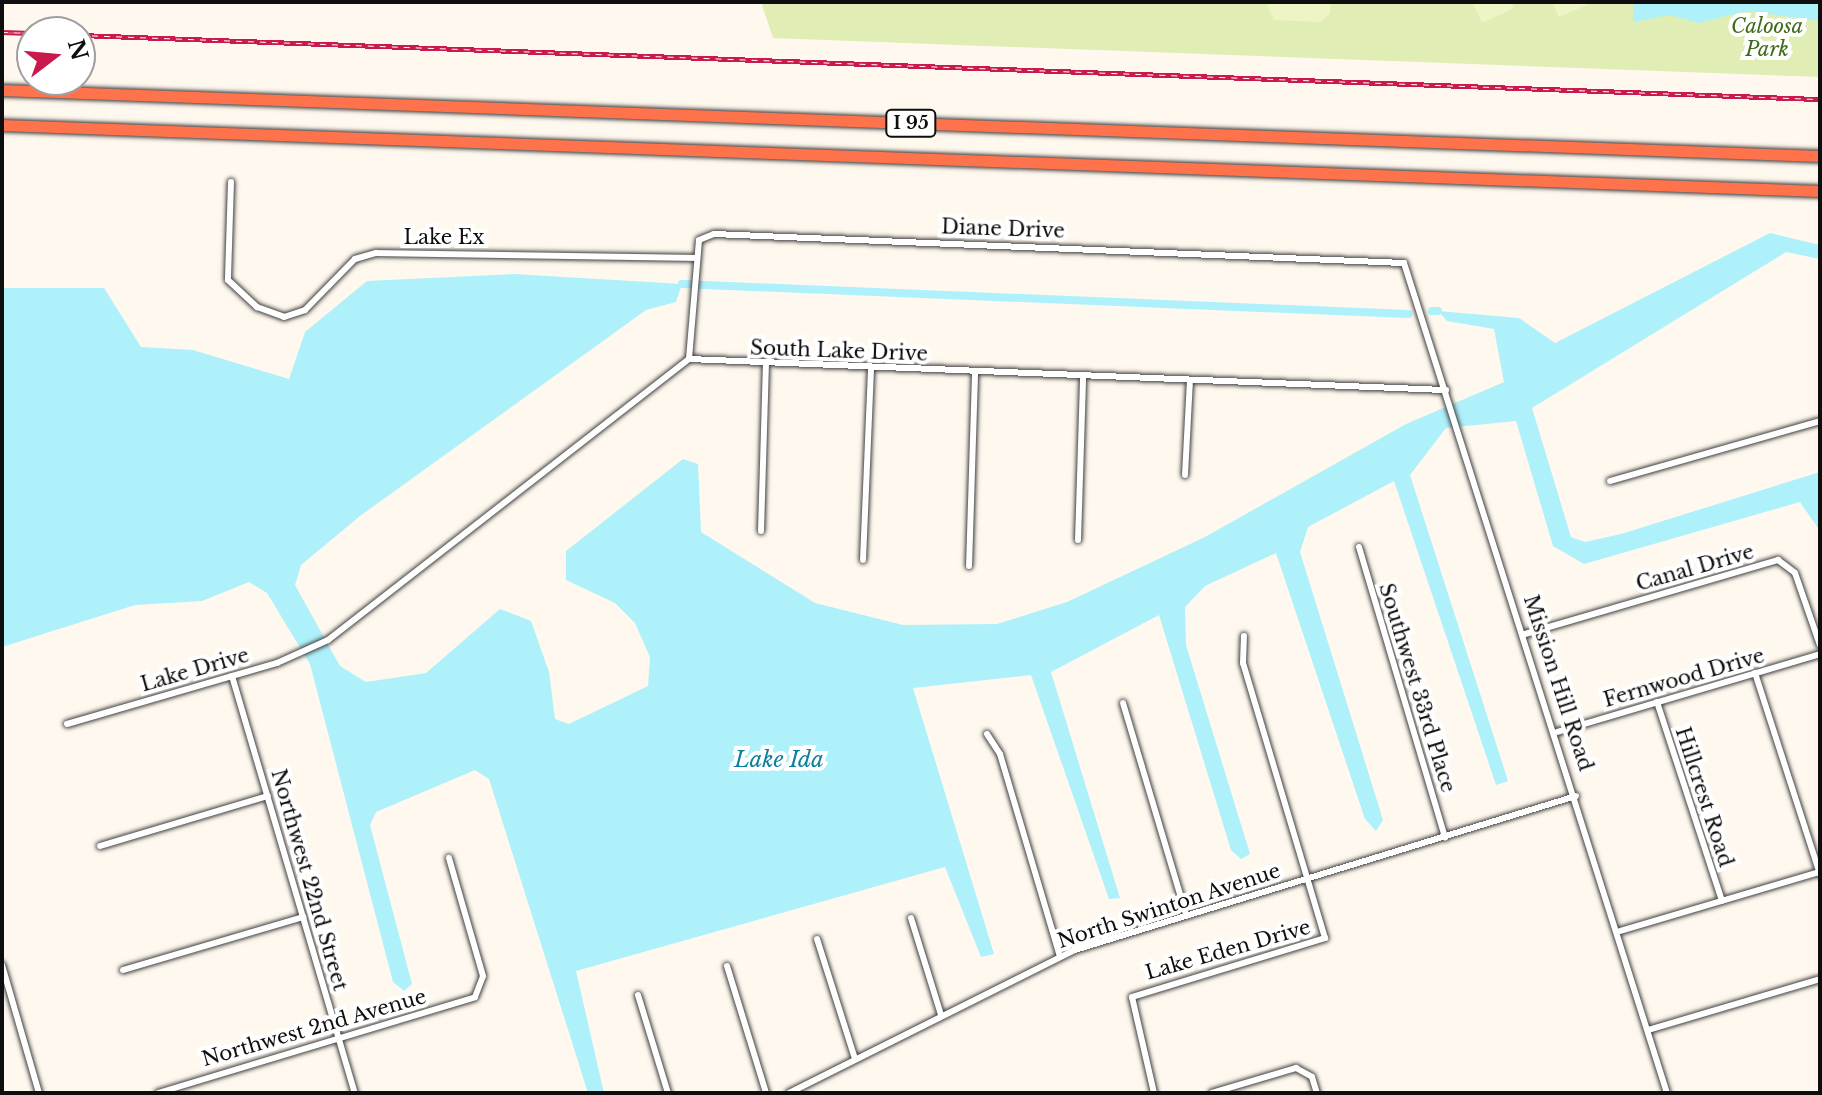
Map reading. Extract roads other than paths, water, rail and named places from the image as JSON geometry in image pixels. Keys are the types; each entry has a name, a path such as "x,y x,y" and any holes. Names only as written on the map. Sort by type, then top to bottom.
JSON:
{"highway":[{"name":"I 95","path":"2,90 1820,156"},
{"name":"I 95","path":"2,125 1820,191"}],"street":[{"name":"Lake Ex","path":"231,182 228,280 257,307 284,317 305,310 355,259 376,253 696,258"},
{"name":"Diane Drive","path":"696,258 703,236 745,235 1396,259 1412,284"},
{"path":"689,359 696,293 696,258"},
{"name":"Mission Hill Road","path":"1412,284 1620,931 1667,1093"},
{"name":"South Lake Drive","path":"689,359 766,365 1446,390"},
{"name":"Lake Drive","path":"67,724 298,655 328,640 689,359"},
{"path":"761,531 766,365"},
{"path":"863,560 871,369"},
{"path":"969,566 975,372"},
{"path":"1078,540 1083,377"},
{"path":"1185,475 1190,380"},
{"path":"1610,481 1820,421"},
{"name":"Southwest 33rd Place","path":"1359,547 1445,838"},
{"name":"Canal Drive","path":"1525,634 1778,560 1793,567 1820,645"},
{"path":"1244,636 1243,663 1309,879"},
{"name":"Fernwood Drive","path":"1557,732 1820,654"},
{"path":"1620,931 1820,873 1755,673"},
{"name":"Northwest 22nd Street","path":"232,676 355,1093"},
{"name":"Hillcrest Road","path":"1657,702 1722,901"},
{"path":"1123,703 1186,915"},
{"path":"987,734 1000,754 1060,956"},
{"path":"100,846 268,796"},
{"name":"North Swinton Avenue","path":"789,1093 1060,956 1576,796"},
{"name":"Northwest 2nd Avenue","path":"158,1093 479,993 483,976 449,858"},
{"name":"Lake Eden Drive","path":"1154,1093 1132,997 1325,938 1309,879"},
{"path":"123,970 303,917"},
{"path":"911,918 941,1015"},
{"path":"817,939 855,1059"},
{"path":"2,965 39,1093"},
{"path":"727,966 766,1093"},
{"path":"1648,1030 1820,979"},
{"path":"638,995 668,1093"},
{"path":"1212,1093 1296,1068 1312,1077 1317,1093"}],"water":[{"path":"1633,2 1820,2 1820,21 1746,11 1699,23 1669,15 1633,22"},
{"name":"Lake Ida","path":"1770,233 1820,245 1820,259 1786,252 1532,408 1571,537 1585,542 1621,534 1820,472 1820,531 1800,502 1584,564 1553,546 1516,421 1446,428 1410,475 1508,781 1496,785 1394,481 1308,527 1300,552 1383,820 1376,831 1365,819 1276,553 1205,586 1185,607 1186,645 1250,854 1241,859 1231,850 1159,615 1051,672 1120,898 1109,899 1031,675 913,688 994,954 981,957 945,867 576,971 604,1093 588,1093 489,779 475,770 376,812 370,825 412,984 404,991 393,982 310,664 267,593 249,582 202,601 135,605 2,647 2,288 104,288 141,347 193,350 289,379 305,332 367,281 514,274 682,284 676,302 646,310 360,516 301,565 295,585 340,666 366,682 426,673 500,609 531,621 549,672 555,719 569,724 648,686 650,657 635,623 615,603 566,580 566,551 683,459 698,464 701,532 815,603 903,625 997,624 1067,602 1205,537 1406,424 1504,382 1494,329 1447,321 1438,311 1519,318 1555,343"}],"waterway":[{"path":"682,284 1408,314"},
{"path":"1432,311 1438,311"}],"railway":[{"path":"2,32 16,32"},
{"path":"96,36 1820,99"}],"park label":[{"name":"Caloosa Park","path":"1767,38"}]}
